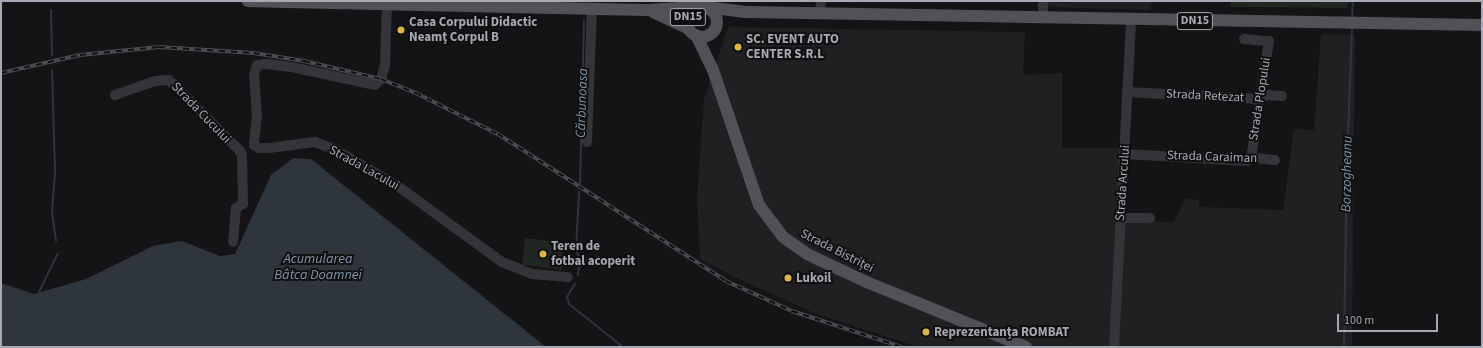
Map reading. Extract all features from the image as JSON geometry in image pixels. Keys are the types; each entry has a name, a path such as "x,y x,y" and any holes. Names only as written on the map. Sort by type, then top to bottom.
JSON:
{"main road":[{"name":"DN15","path":"248,1 387,4 563,4 592,8 646,10 701,7 746,12 820,7 1043,18 1482,25"},
{"name":"DN15","path":"701,7 712,11 714,28"},
{"name":"DN15","path":"692,32 688,16 701,7"},
{"name":"DN15","path":"646,10 692,32 704,36 714,28 746,12"},
{"name":"Strada Bistriței","path":"713,70 710,48 714,28"},
{"name":"Strada Bistriței","path":"692,32 713,70 759,205 783,237 807,254 864,281 1026,347"}],"street":[{"path":"1043,1 1043,18"},
{"path":"233,242 236,208 243,204 242,155 240,151 254,145 257,115 254,75 257,65 265,64 291,67 375,85 381,79 385,65 387,4"},
{"path":"587,142 592,8"},
{"name":"Strada Arcului","path":"1114,347 1131,20"},
{"name":"Strada Plopului","path":"1244,39 1269,41 1251,158"},
{"name":"Strada Cucului","path":"115,95 154,81 169,80 240,151"},
{"name":"Strada Retezat","path":"1127,92 1260,99 1268,95 1282,96"},
{"name":"Strada Lacului","path":"254,145 259,148 269,148 315,142 338,151 398,187 502,262 532,274 568,277"},
{"name":"Strada Caraiman","path":"1125,154 1247,161 1251,158 1275,160"},
{"path":"1120,218 1150,218"}],"shaded area":[{"path":"1045,1 1152,1 1150,10 1045,7"},
{"path":"1231,1 1349,1 1347,8 1231,7"},
{"path":"728,27 1025,32 1023,75 1062,73 1062,148 1120,148 1115,221 1174,222 1185,199 1199,200 1199,207 1283,210 1294,129 1314,130 1321,34 1355,35 1352,347 918,347 814,313 737,278 700,259 697,199 704,99"},
{"name":"Teren de fotbal acoperit","path":"525,238 565,243 561,270 522,265"}],"water":[{"name":"Acumularea Bâtca Doamnei","path":"293,158 311,159 546,347 1,347 1,283 34,294 86,279 153,246 182,241 220,256 235,254 271,175"}],"waterway":[{"name":"Borzogheanu","path":"1352,18 1353,1"},
{"path":"51,10 52,55"},
{"name":"Cărbunoasa","path":"580,184 584,21"},
{"name":"Borzogheanu","path":"1344,347 1347,164 1352,26"},
{"path":"52,70 55,172 52,212 56,241"},
{"name":"Cărbunoasa","path":"578,275 580,259 576,250 579,192"},
{"path":"39,292 58,253"},
{"name":"Cărbunoasa","path":"575,284 567,297 569,304 623,347"}],"railway":[{"path":"1,73 80,55 159,47 254,53 304,61 381,79 416,93 498,134 726,281 792,311 902,347"}],"place":[{"name":"Casa Corpului Didactic Neamţ Corpul B","path":"401,30"},
{"name":"SC. EVENT AUTO CENTER S.R.L","path":"738,47"},
{"name":"Teren de fotbal acoperit","path":"543,254"},
{"name":"Lukoil","path":"788,278"},
{"name":"Reprezentanța ROMBAT","path":"926,332"}]}
